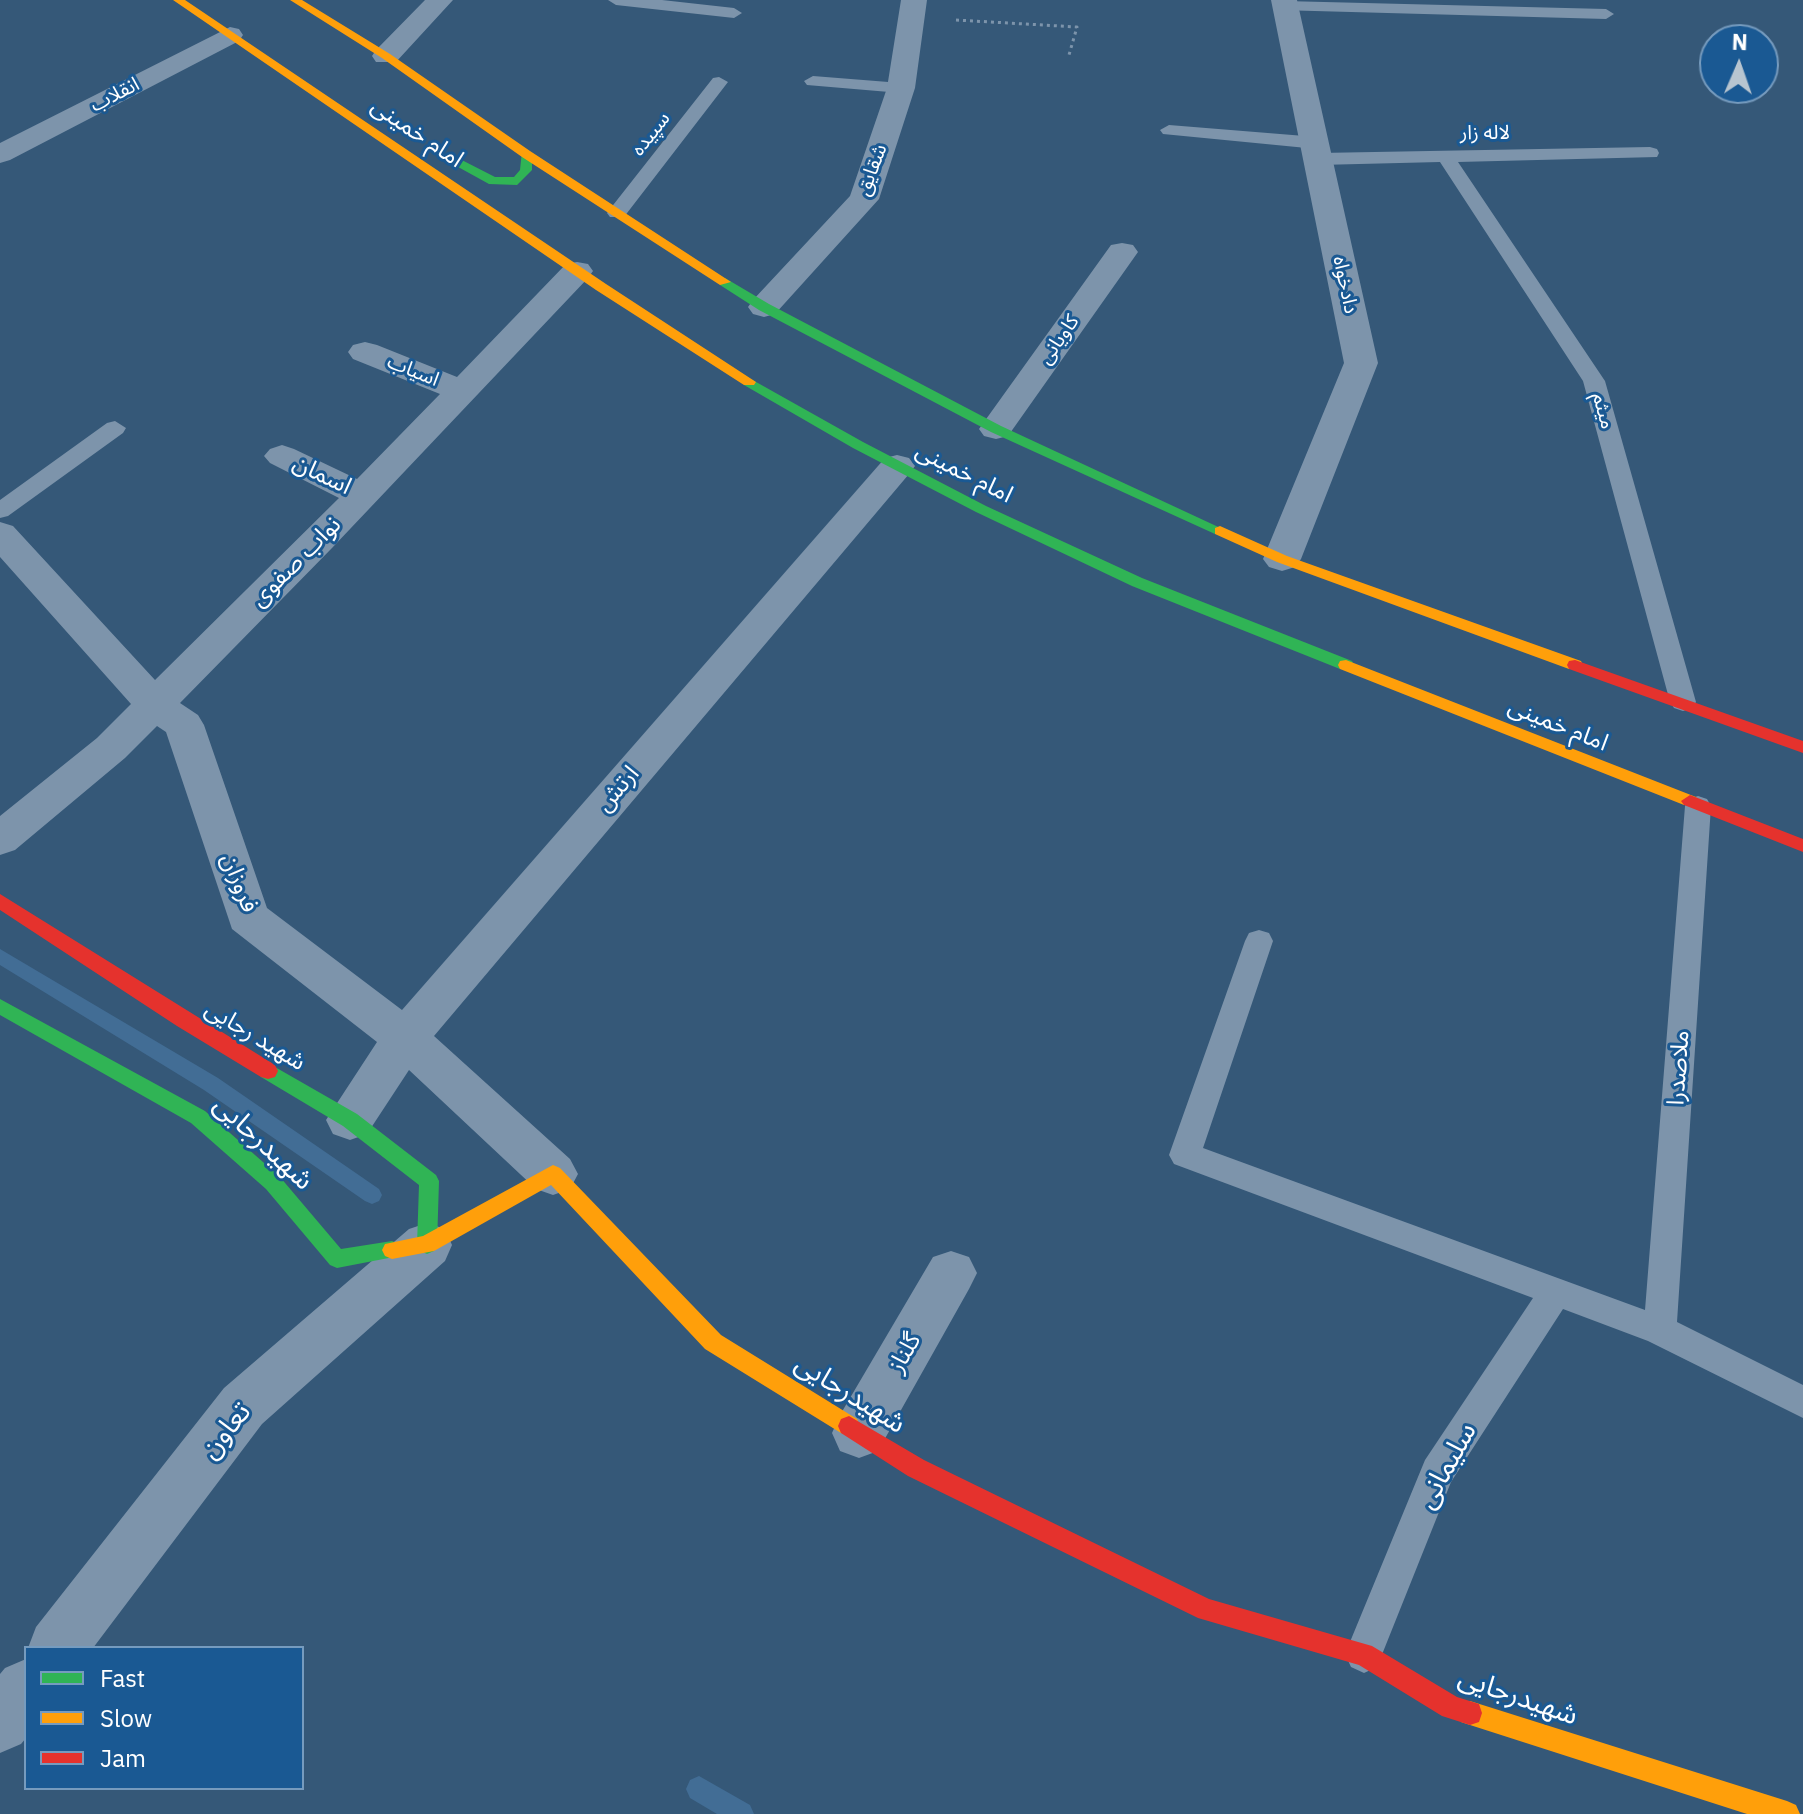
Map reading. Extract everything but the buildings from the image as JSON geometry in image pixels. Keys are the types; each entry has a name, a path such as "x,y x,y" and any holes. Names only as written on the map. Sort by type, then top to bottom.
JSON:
{"main road":[{"name":"امام خمینی","path":"178,0 714,361 897,466 1137,582 1803,846"},
{"name":"امام خمینی","path":"295,0 386,56 526,154 764,307 996,429 1282,559 1803,747"},
{"path":"355,120 402,134 493,181 517,181 526,170 526,154"},
{"name":"شهید رجایی","path":"0,901 184,1021 350,1120 429,1181 427,1245"},
{"name":"شهیدرجایی","path":"0,1006 198,1117 273,1183 337,1259 427,1245 553,1174 713,1342 916,1468 1206,1610 1364,1654 1451,1707 1787,1814"}],"street":[{"path":"386,56 440,0"},
{"name":"دادخواه","path":"1282,559 1361,363 1284,3"},
{"name":"شقایق","path":"764,307 864,199 901,88 913,9"},
{"name":"انقلاب","path":"0,154 230,35"},
{"name":"کاویانی","path":"996,429 1122,252"},
{"name":"نواب صفوی","path":"0,839 111,748 155,705 577,271"},
{"name":"اسیاب","path":"365,352 462,391"},
{"name":"اسمان","path":"282,456 362,495"},
{"name":"ارتش","path":"350,1120 405,1038 897,466"},
{"name":"فروزان","path":"0,534 155,705 184,725 248,917 405,1038 553,1174"},
{"name":"تعاون","path":"59,1646 243,1406 427,1245"},
{"name":"گلناز","path":"859,1433 951,1273"},
{"path":"0,1723 24,1692"}],"lane":[{"path":"616,0 734,13"},
{"path":"1284,3 1606,14"},
{"path":"813,81 901,88"},
{"name":"سپیده","path":"617,213 719,82"},
{"name":"لاله زار","path":"1169,130 1318,151 1444,155 1650,153"},
{"name":"میثم","path":"1444,155 1594,381 1683,702"},
{"path":"0,511 115,428"},
{"name":"ملاصدرا","path":"1660,1330 1698,806"},
{"path":"1259,941 1185,1155 1660,1330 1803,1402"},
{"name":"سلیمانی","path":"1364,1654 1437,1472 1556,1291"}],"path":[{"path":"913,9 1077,27 1069,55"}],"waterway":[{"path":"0,956 211,1084 372,1195"},
{"path":"699,1789 741,1814"}],"traffic: fast":[{"path":"446,157 493,181 517,181 526,170 526,154"},
{"path":"725,282 764,307 996,429 1220,531"},
{"path":"749,382 858,445 981,509 1137,582 1346,665"},
{"path":"0,1006 198,1117 273,1183 337,1259 392,1250"},
{"path":"268,1071 350,1120 429,1181 427,1245"}],"traffic: slow":[{"path":"178,0 601,287 749,382"},
{"path":"295,0 386,56 526,154 725,282"},
{"path":"1220,531 1282,559 1575,665"},
{"path":"1346,665 1690,801"},
{"path":"392,1250 427,1245 553,1174 713,1342 849,1426"},
{"path":"1470,1713 1787,1814"}],"traffic: jam":[{"path":"1575,665 1803,747"},
{"path":"1690,801 1803,846"},
{"path":"0,901 184,1021 268,1071"},
{"path":"849,1426 916,1468 1206,1610 1364,1654 1451,1707 1470,1713"}]}
